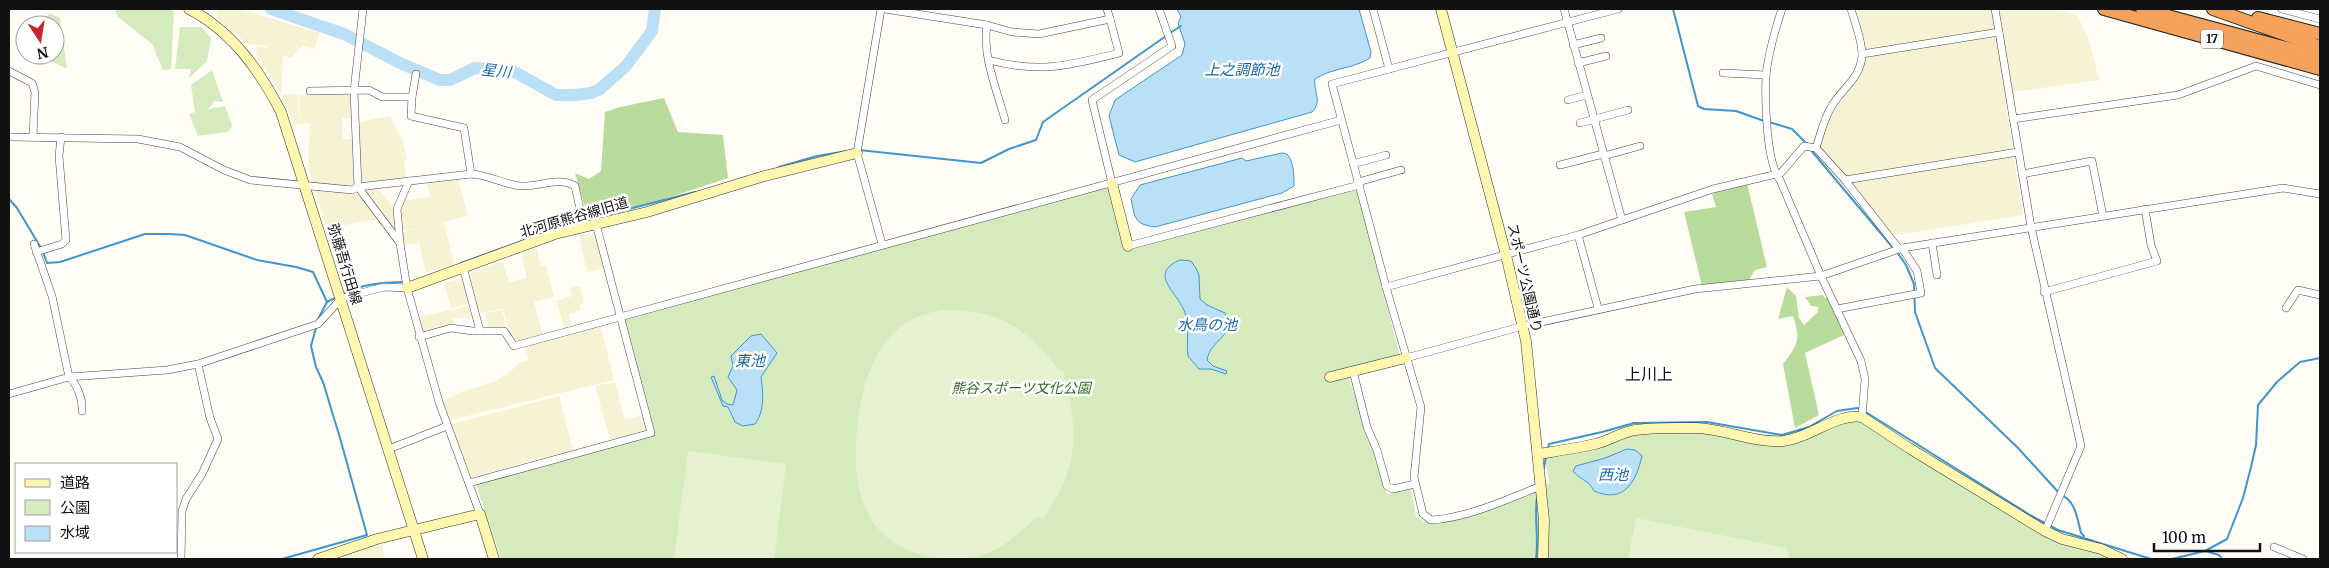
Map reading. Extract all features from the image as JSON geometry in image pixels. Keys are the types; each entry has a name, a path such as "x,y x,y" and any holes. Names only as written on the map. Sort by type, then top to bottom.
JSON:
{"highway":[{"name":"17","path":"2104,9 2320,69"},
{"name":"17","path":"2142,9 2320,57"},
{"name":"17","path":"2213,9 2320,46"},
{"name":"17","path":"2220,9 2320,34"}],"street":[{"name":"弥藤吾行田線","path":"189,9 232,42 249,59 281,112 423,559"},
{"path":"363,9 354,91 358,187 400,243"},
{"path":"881,9 857,154 882,244"},
{"path":"885,9 987,25 1012,32 1039,34 1110,20"},
{"path":"989,60 1017,66 1066,66 1120,53 1107,9"},
{"path":"1159,9 1172,46 1092,100 1128,246 1401,170"},
{"path":"1373,9 1389,69"},
{"name":"スポーツ公園通り","path":"1440,9 1506,255 1523,326 1539,454 1545,536 1543,559"},
{"path":"1564,9 1622,220"},
{"path":"1541,486 1493,505 1431,520 1423,514 1415,484 1415,455 1421,407 1386,287 1332,84 1618,9"},
{"path":"1782,9 1766,76 1768,126 1775,173 1780,180 1821,276 1861,361 1865,379 1862,417"},
{"path":"1815,148 1833,103 1855,80 1862,54 1852,9"},
{"path":"1995,9 2031,227 2044,292 2081,446 2046,530"},
{"path":"2282,9 2310,12 2320,19"},
{"path":"987,25 985,37 989,60 1005,120"},
{"path":"1862,54 1999,32"},
{"path":"1574,45 1601,38"},
{"path":"1578,64 1606,56"},
{"path":"2013,119 2178,95 2256,66 2320,85"},
{"path":"9,71 32,83 35,92 33,136"},
{"path":"1723,72 1766,76"},
{"path":"416,74 410,116 464,128 471,174"},
{"path":"310,91 369,90 382,97 412,97"},
{"path":"1568,100 1587,95"},
{"path":"1580,123 1628,110"},
{"path":"419,337 451,328 504,331 514,346 1341,120"},
{"path":"9,137 138,139 180,146 224,170 250,180 352,190 358,187 471,174 486,175 520,186 566,181 575,186 584,226"},
{"path":"36,252 62,244 66,240 59,156 61,137"},
{"path":"1560,165 1640,146"},
{"path":"1386,287 1578,236 1713,189 1781,173 1804,146 1815,148 1845,180 1917,271 1916,294 1837,309"},
{"path":"1845,180 2018,152"},
{"name":"北河原熊谷線旧道","path":"407,288 555,234 647,212 761,177 857,154"},
{"path":"1353,164 1386,155"},
{"path":"2022,174 2092,161 2103,216"},
{"path":"409,181 397,209 407,288 419,337 447,426 480,514 494,559"},
{"path":"1330,377 1598,308 1695,289 1821,276 1900,249 1932,243 2283,188 2320,194"},
{"path":"2044,292 2157,261 2151,245 2145,209"},
{"path":"469,483 651,433 596,224"},
{"path":"1578,236 1598,308"},
{"path":"1932,243 1937,274"},
{"path":"34,244 44,268 69,376 75,382 82,411"},
{"path":"463,267 480,331"},
{"path":"9,394 69,376 167,370 198,364 318,324 341,299 384,287 407,288"},
{"path":"2286,308 2298,290 2320,295"},
{"path":"181,559 182,511 186,499 202,474 218,439 210,418 198,364"},
{"path":"1353,371 1367,427 1377,450 1387,486 1393,489 1415,484"},
{"path":"1539,454 1597,444 1622,433 1643,429 1711,429 1756,439 1785,441 1809,434 1843,418 1862,417 1909,448 2062,539 2101,550 2122,559"},
{"path":"389,448 447,426"},
{"path":"318,559 413,530 480,514"},
{"path":"2274,547 2303,559"}],"shaded area":[{"path":"216,9 240,9 320,33 314,49 303,45 291,58 283,55 281,95 256,55 257,46 267,48 267,46 247,44 217,18"},
{"path":"1853,9 2056,9 2077,15 2089,39 2099,80 2004,93 2023,215 1890,236 1818,147 1835,103 1857,80 1863,59"},
{"path":"348,93 351,96 352,118 342,118 343,139 353,139 354,184 352,187 313,185 308,165 310,123 294,125 281,95 298,94 299,117 299,95"},
{"path":"390,116 403,142 407,160 404,161 406,179 365,184 361,181 359,122"},
{"path":"458,178 468,216 444,222 454,264 426,273 418,239 418,243 404,245 403,232 420,227 402,231 400,212 404,201 430,197 426,181"},
{"path":"315,189 353,193 360,196 379,219 327,228"},
{"path":"366,189 379,190 394,207 398,234 367,195"},
{"path":"596,234 604,268 587,272 579,235"},
{"path":"537,248 541,266 546,265 554,297 534,302 543,334 516,342 511,339 503,309 477,313 466,275 502,261 509,282 527,278 521,253"},
{"path":"463,277 470,304 451,308 444,284"},
{"path":"580,286 584,303 580,304 581,310 569,314 572,326 564,329 557,301 572,296 570,288"},
{"path":"469,306 472,318 453,318 454,325 426,332 422,330 419,317"},
{"path":"502,310 506,327 489,328 485,313"},
{"path":"600,323 614,380 451,420 443,401 464,391 494,382 519,363 528,360 525,347 528,344"},
{"path":"615,382 625,420 643,415 646,427 645,430 610,439 595,386"},
{"path":"559,396 573,450 472,477 451,424"},
{"path":"381,542 385,559 330,559"}],"green space":[{"path":"115,9 166,9 174,11 171,69 163,70 152,44 118,17"},
{"path":"180,27 202,27 211,38 207,61 189,78 191,69 175,69"},
{"path":"65,54 67,69 59,65 65,65"},
{"path":"212,70 223,102 215,101 208,109 225,106 232,126 228,132 198,136 189,114 195,112 191,85"},
{"path":"664,98 678,132 723,135 728,178 646,205 589,220 575,173 589,179 601,171 605,112"},
{"path":"1747,183 1767,267 1755,270 1749,280 1702,286 1684,212 1716,207 1712,194"},
{"name":"熊谷スポーツ文化公園","path":"1108,186 1125,250 1357,189 1400,356 1347,371 1387,494 1411,489 1416,516 1425,522 1439,521 1493,508 1549,483 1545,457 1630,434 1715,432 1759,443 1847,420 1863,422 2035,529 2113,559 501,559 476,484 655,435 622,318"},
{"path":"1787,287 1796,296 1799,318 1804,325 1817,313 1819,307 1811,306 1805,297 1823,295 1825,298 1830,298 1844,335 1805,353 1819,415 1795,428 1783,364 1795,347 1797,331 1793,316 1778,319"},
{"path":"942,310 980,313 995,317 1022,332 1035,343 1060,371 1063,370 1072,412 1073,447 1070,464 1064,481 1043,519 1038,516 1014,537 991,552 966,558 933,557 909,550 890,540 876,525 865,508 859,489 856,468 856,445 862,395 877,356 893,334 907,322 922,315"},
{"path":"688,451 786,464 774,559 674,559"},
{"path":"1636,518 1786,548 1790,559 1628,559"}],"water":[{"name":"上之調節池","path":"1177,9 1359,9 1371,52 1370,58 1321,75 1315,79 1317,104 1312,112 1135,162 1119,155 1109,116 1115,100 1182,55 1185,44 1178,23 1181,17"},
{"path":"1282,153 1287,154 1291,161 1294,186 1282,193 1155,227 1139,222 1135,215 1131,199 1140,185 1242,158 1246,161"},
{"name":"水鳥の池","path":"1180,260 1191,261 1196,268 1199,275 1200,299 1207,305 1225,313 1228,321 1227,328 1209,353 1207,360 1213,366 1227,371 1226,374 1211,369 1199,369 1188,356 1185,313 1165,277 1170,265"},
{"name":"東池","path":"761,334 777,353 761,377 762,401 758,419 755,424 743,426 735,422 728,407 723,406 711,377 714,376 722,400 727,404 733,405 737,390 728,377 733,366 731,356 751,336"},
{"name":"西池","path":"1627,449 1635,450 1642,456 1632,482 1621,492 1613,495 1594,491 1590,484 1573,471 1576,466 1605,458"}],"waterway":[{"name":"星川","path":"271,9 344,34 400,63 440,80 450,80 475,68 511,70 556,95 591,93 600,89 626,66 652,31 655,9"},
{"path":"1673,9 1698,106 1704,109 1736,111 1764,121"},
{"path":"1170,33 1181,26"},
{"path":"859,150 981,163 1009,149 1036,140 1043,122 1166,36"},
{"path":"1769,122 1792,129 1808,145"},
{"path":"1810,149 1894,249"},
{"path":"779,167 817,156 847,151"},
{"path":"586,220 695,192"},
{"path":"9,199 17,208 41,248"},
{"path":"557,228 581,221"},
{"path":"461,263 550,231"},
{"path":"43,252 47,263 60,262 145,234 185,235 257,260 313,272 327,302"},
{"path":"1897,252 1906,265 1914,284 1915,312 1935,368 2018,448 2060,494 2073,505 2081,533 2084,536"},
{"path":"344,293 358,287 373,284 404,282"},
{"path":"317,321 327,302 337,297"},
{"path":"282,559 367,535 340,438 323,382 316,367 311,346 316,328"},
{"path":"2172,559 2205,551 2227,539 2243,498 2251,467 2256,445 2258,405 2277,382 2300,362 2320,358"},
{"path":"1548,449 1549,444 1634,423 1707,422 1782,435 1809,427 1837,411 1860,409"},
{"path":"1864,411 2030,515 2058,530 2151,559"},
{"path":"1544,468 1546,456"},
{"path":"1536,559 1537,497"},
{"path":"2205,551 2219,555 2222,559"}],"district":[{"name":"上川上","path":"1649,374"}]}
